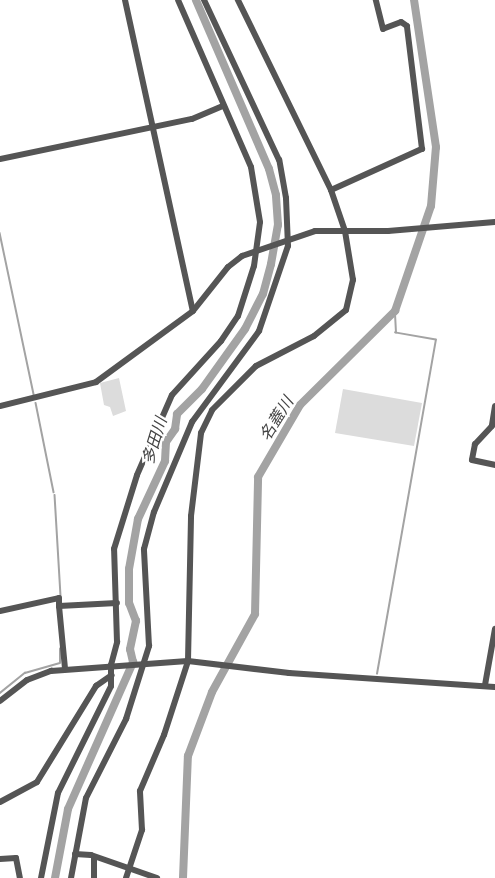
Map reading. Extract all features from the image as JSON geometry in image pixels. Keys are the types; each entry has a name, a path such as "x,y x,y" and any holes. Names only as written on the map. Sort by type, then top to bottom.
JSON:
{"street":[{"path":"125,0 193,311"},
{"path":"41,878 58,793 111,686 117,642 115,539 157,422 172,395 221,341 238,316 257,251 260,222 256,188 178,0"},
{"path":"71,878 86,798 126,719 149,646 144,549 154,512 192,422 259,331 285,262 286,198 279,160 204,0"},
{"path":"126,878 142,830 140,791 164,735 188,660 191,516 201,433 212,410 256,366 314,336 346,310 354,274 345,231 331,190 238,0"},
{"path":"331,190 422,148 407,26 401,22 383,29 376,0"},
{"path":"0,159 216,112 223,106"},
{"path":"0,406 96,382 193,311 228,267 257,251 315,231 418,229 495,222"},
{"path":"495,406 492,426 475,444 472,460 495,465"},
{"path":"0,610 59,598 65,668"},
{"path":"59,606 117,603"},
{"path":"485,685 495,629"},
{"path":"0,701 27,680 65,668 188,660 311,675 495,687"},
{"path":"0,802 37,782 96,686 112,675"},
{"path":"75,854 94,857 157,878"},
{"path":"94,857 94,878"},
{"path":"0,859 16,858 20,878"}],"shaded area":[{"path":"119,378 126,411 113,416 110,407 104,405 100,383"},
{"path":"343,389 422,403 414,446 335,433"}],"waterway":[{"name":"多田川","path":"55,878 68,809 133,662 130,649 136,621 129,603 129,569 138,519 165,461 166,442 175,429 177,414 202,389 245,329 263,294 278,225 276,195 269,169 196,0"},
{"name":"名蓋川","path":"183,878 188,756 212,692 255,614 258,477 300,405 395,311 431,206 436,147 414,0"},
{"path":"0,233 34,394"},
{"path":"377,674 436,340 396,333 395,311"},
{"path":"36,403 54,492"},
{"path":"55,495 61,597"},
{"path":"0,693 25,673 60,663 60,649"}]}
